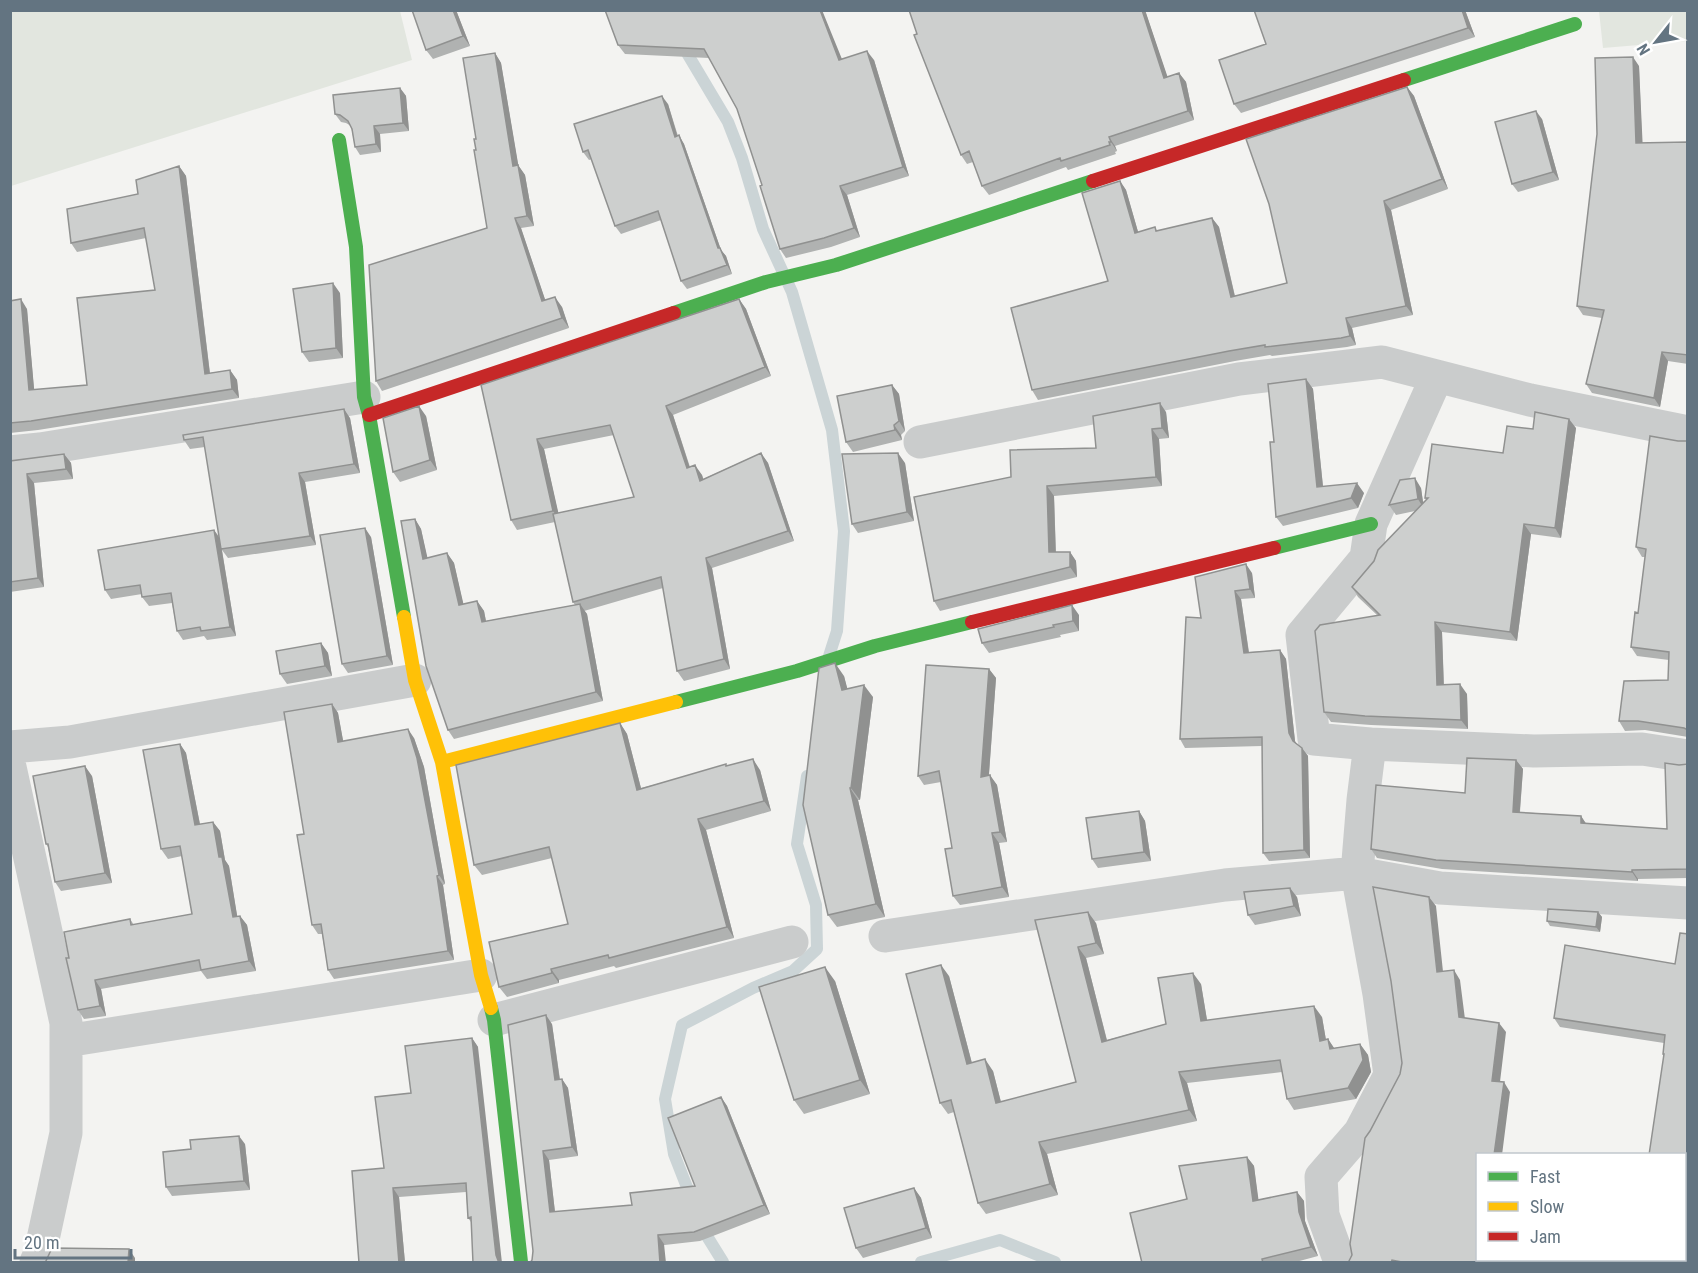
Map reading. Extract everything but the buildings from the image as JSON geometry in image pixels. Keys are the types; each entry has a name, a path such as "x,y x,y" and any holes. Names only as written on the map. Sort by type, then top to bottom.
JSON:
{"street":[{"path":"10,452 366,406 766,282 836,265 1575,24"},
{"path":"339,140 356,247 366,406 415,680 442,762 481,975 494,1020 521,1263"},
{"path":"920,442 1239,379 1382,362 1530,400 1688,432"},
{"path":"1437,376 1371,525 1366,558 1302,635 1314,740 1534,751 1642,749 1688,756"},
{"path":"442,762 797,671 875,646 1371,525"},
{"path":"10,747 70,742 415,680"},
{"path":"1340,1263 1323,1215 1321,1177 1360,1132 1390,1075 1379,994 1357,873 1370,744"},
{"path":"10,767 66,1023 66,1133 36,1263"},
{"path":"885,936 1225,885 1357,873 1440,888 1688,903"},
{"path":"494,1020 792,942"},
{"path":"66,1041 481,975"}],"shaded area":[{"path":"11,10 400,11 412,60 11,186"},
{"path":"1599,11 1687,11 1687,41 1603,48"}],"waterway":[{"path":"681,43 728,122 742,158 763,229 792,292 832,430 844,531 837,631 829,656"},
{"path":"692,1200 674,1154 665,1099 682,1025 753,988 793,971 817,949 816,905 797,844 807,776"},
{"path":"701,1225 723,1262"},
{"path":"921,1262 1000,1240 1055,1262"}],"traffic: fast":[{"path":"1404,80 1575,24"},
{"path":"339,140 356,247 364,397 404,617"},
{"path":"674,313 766,282 836,265 1093,181"},
{"path":"1274,548 1371,524"},
{"path":"676,702 797,671 875,646 972,622"},
{"path":"491,1008 521,1262"}],"traffic: slow":[{"path":"404,617 415,680 442,762 481,975 491,1008"},
{"path":"442,762 676,702"}],"traffic: jam":[{"path":"1093,181 1404,80"},
{"path":"369,415 674,313"},
{"path":"972,622 1274,548"}]}
